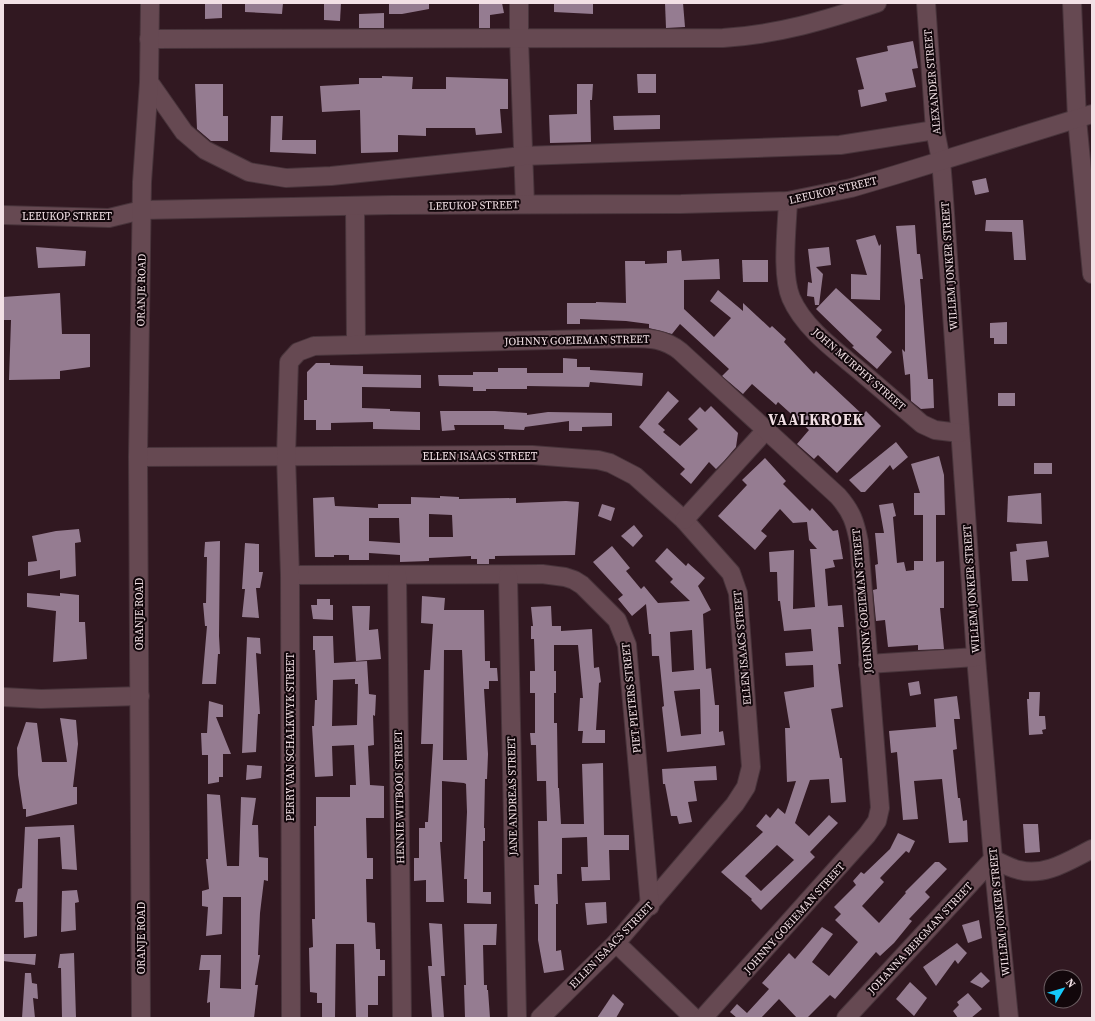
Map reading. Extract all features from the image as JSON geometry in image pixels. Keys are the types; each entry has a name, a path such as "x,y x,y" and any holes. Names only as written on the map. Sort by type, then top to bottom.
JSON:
{"street":[{"name":"ORANJE ROAD","path":"142,1018 138,457 142,182 150,82 150,3"},
{"path":"519,3 525,204"},
{"path":"149,39 744,37 782,32 825,21 877,3"},
{"name":"ALEXANDER STREET","path":"926,3 935,130 941,160"},
{"path":"1072,3 1085,117 1092,274"},
{"path":"150,82 184,132 194,142 249,172 286,178 331,176 523,156 840,144 935,130"},
{"name":"LEEUKOP STREET","path":"3,215 109,218 142,210 525,204 681,204 788,201 857,186 1085,117"},
{"name":"WILLEM JONKER STREET","path":"941,160 976,657 993,859 1009,1011"},
{"name":"JOHN MURPHY STREET","path":"788,201 786,242 788,285 791,298 798,310 820,336 922,424 935,430 960,433"},
{"path":"355,207 356,345"},
{"name":"JOHNNY GOEIEMAN STREET","path":"286,456 289,362 298,352 308,348 356,345 652,338 664,341 680,351 814,473 849,508 854,520 858,542 880,808 876,821 867,835 704,1018"},
{"path":"684,520 765,430"},
{"name":"PERRY VAN SCHALKWYK STREET","path":"286,456 290,576 291,1018"},
{"name":"ELLEN ISAACS STREET","path":"138,457 532,456 598,460 624,469 635,476 684,520 726,566 737,586 751,767 746,787 735,804 650,906 616,943 540,1018"},
{"name":"PIET PIETERS STREET","path":"290,576 542,574 565,576 574,580 607,608 617,620 627,645 650,906"},
{"name":"HENNIE WITBOOI STREET","path":"397,575 402,1018"},
{"name":"JANE ANDREAS STREET","path":"508,575 517,1018"},
{"path":"868,664 976,657"},
{"path":"3,697 41,699 140,696"},
{"path":"993,859 1019,870 1039,871 1056,866 1092,849"},
{"name":"JOHANNA BERGMAN STREET","path":"846,1018 993,859"},
{"path":"616,943 694,1018"},
{"path":"996,1018 1009,1011"}],"building":[{"path":"205,3 222,3 222,18 205,19"},
{"path":"245,3 283,3 282,14 245,12"},
{"path":"324,3 341,3 340,21 324,20"},
{"path":"389,3 429,3 429,9 402,14 389,14"},
{"path":"479,3 502,3 504,13 490,15 490,28 479,28"},
{"path":"554,3 593,3 593,14 554,12"},
{"path":"665,3 683,3 685,27 666,28"},
{"path":"384,13 384,28 359,28 359,14"},
{"path":"913,41 918,68 912,69 916,87 885,93 887,101 861,107 858,90 864,89 856,58 888,51 887,46"},
{"path":"637,74 656,74 656,93 638,93"},
{"path":"382,76 413,77 412,89 446,89 446,77 508,79 508,109 500,109 502,133 476,135 475,128 426,128 426,136 398,135 398,152 361,153 360,110 322,112 320,86 359,84 359,78 382,78"},
{"path":"195,84 223,84 223,116 228,116 228,141 211,141 197,129"},
{"path":"577,84 593,84 592,100 590,100 591,142 550,143 549,115 577,114"},
{"path":"660,115 660,129 614,130 613,116"},
{"path":"271,116 283,116 282,140 316,140 316,154 270,152"},
{"path":"986,178 989,192 975,195 972,181"},
{"path":"986,220 1023,220 1026,260 1014,260 1012,232 985,231"},
{"path":"915,225 917,254 920,254 923,279 920,279 928,379 933,379 934,408 921,409 911,401 910,374 905,375 902,349 905,352 905,306 896,226"},
{"path":"875,235 879,246 881,244 880,300 851,299 851,274 867,275 856,240"},
{"path":"36,247 86,251 85,266 38,268"},
{"path":"829,247 831,265 816,267 823,274 819,305 815,305 814,297 807,296 808,282 812,283 808,249"},
{"path":"681,250 682,261 719,259 720,279 684,280 684,309 714,337 731,318 710,301 718,290 743,311 743,303 770,328 772,326 786,339 784,342 814,374 816,371 863,415 866,411 881,426 837,473 818,455 814,459 797,444 809,430 778,402 776,405 752,384 743,394 722,376 729,369 680,324 672,334 649,328 649,324 626,321 580,319 580,324 567,324 567,303 626,303 625,261 645,261 645,264 667,263 667,251"},
{"path":"742,260 768,260 768,282 743,282"},
{"path":"836,288 882,330 876,337 892,352 877,369 852,347 854,346 816,309"},
{"path":"60,293 62,334 90,334 90,367 60,371 60,379 9,380 11,320 3,320 3,297"},
{"path":"1007,322 1007,344 994,344 994,338 990,338 990,323"},
{"path":"563,358 577,359 577,367 590,367 590,370 643,373 642,386 590,382 589,387 527,386 527,389 486,389 486,391 473,391 473,387 439,386 438,375 473,375 473,372 498,372 498,368 527,368 527,373 563,373"},
{"path":"316,363 363,366 363,374 421,375 421,388 362,387 362,408 420,412 420,430 373,429 373,422 331,423 331,430 316,430 316,420 304,420 304,400 307,400 307,372"},
{"path":"668,391 679,401 658,424 665,430 663,432 680,446 698,429 688,419 700,407 705,412 711,406 738,433 736,447 724,461 716,469 709,462 691,484 680,474 685,469 639,427"},
{"path":"998,393 1015,393 1015,406 998,406"},
{"path":"440,411 495,411 527,413 527,415 548,412 612,413 612,426 582,427 582,431 569,431 569,421 525,427 524,430 504,429 504,425 454,425 455,430 442,431"},
{"path":"896,442 908,457 893,470 890,465 865,492 861,492 849,480"},
{"path":"939,456 944,475 945,515 936,515 936,562 944,561 944,608 940,608 944,649 918,650 918,645 888,647 885,620 876,621 873,590 877,589 875,565 878,564 875,533 884,533 879,505 893,503 896,516 893,517 897,563 904,562 906,571 914,570 914,561 923,561 923,515 914,515 914,493 920,493 911,464"},
{"path":"765,458 786,481 783,484 810,511 812,508 833,531 838,530 843,559 833,560 835,567 825,569 828,606 842,605 844,627 838,627 841,664 838,664 843,707 831,709 840,758 842,758 846,802 831,803 829,779 810,780 795,823 809,836 829,815 838,823 810,852 815,857 761,910 751,900 752,899 721,872 763,832 756,826 766,814 770,818 778,808 785,814 796,781 787,782 785,728 790,728 784,692 814,687 813,665 786,666 785,653 813,651 811,629 784,631 780,601 778,601 777,572 770,572 769,552 794,550 793,609 815,607 810,549 817,549 809,540 807,522 793,523 780,509 761,531 767,536 755,550 718,516 747,485 742,480","holes":["777,845 794,860 761,891 745,876"]},
{"path":"1034,463 1052,463 1052,474 1034,474"},
{"path":"1041,493 1042,524 1007,522 1008,496"},
{"path":"440,496 459,497 459,499 516,498 516,503 566,501 579,502 575,555 495,556 495,559 489,559 489,564 477,564 477,559 471,559 471,556 429,558 429,561 400,562 400,555 369,553 369,560 349,560 349,555 315,557 313,498 334,497 335,506 378,508 378,504 411,504 411,497 440,498","holes":["429,514 452,515 453,537 429,537","369,518 399,518 400,543 369,541"]},
{"path":"602,504 615,508 611,521 598,516"},
{"path":"634,525 643,536 633,547 621,536"},
{"path":"79,529 81,542 75,543 76,576 60,579 60,570 28,576 28,562 37,561 32,536 56,531"},
{"path":"220,541 220,654 218,654 216,684 202,684 207,626 205,626 203,603 206,603 207,557 204,557 205,542"},
{"path":"1047,541 1049,557 1026,560 1028,581 1012,581 1010,552 1017,551 1016,544"},
{"path":"245,543 259,544 259,572 263,572 260,588 256,588 259,618 242,617 245,589 242,589"},
{"path":"612,546 630,568 626,571 641,589 644,586 658,603 690,601 670,582 673,579 655,561 667,548 686,566 688,563 705,578 698,586 711,610 703,614 706,669 711,668 715,705 719,705 719,732 723,731 725,745 667,752 662,707 664,706 659,656 652,656 651,634 649,634 646,604 632,616 618,599 623,595 593,562","holes":["692,630 694,670 672,672 670,632","700,689 701,734 681,736 674,691"]},
{"path":"27,593 60,596 60,593 79,595 79,622 85,622 87,659 53,662 56,611 27,607"},
{"path":"422,596 445,598 444,610 484,610 485,661 490,661 490,668 497,668 498,681 489,681 489,689 484,689 488,754 487,779 485,779 483,892 491,892 491,904 467,903 467,879 464,879 467,812 466,784 464,783 442,781 442,842 440,842 444,902 426,902 426,880 414,881 414,858 419,858 419,828 425,828 425,822 428,822 433,744 421,744 424,670 430,670 433,624 421,623","holes":["444,650 462,650 467,760 443,760"]},
{"path":"317,599 330,599 330,605 333,605 333,620 313,619 311,605 317,605"},
{"path":"352,606 370,606 369,630 378,629 381,659 356,661"},
{"path":"551,606 552,626 561,626 561,631 592,629 594,668 599,667 601,682 599,683 596,730 605,730 605,743 582,743 583,731 578,731 580,698 583,698 578,645 554,645 556,693 554,693 554,723 557,723 558,788 561,824 584,824 582,764 603,763 604,835 629,835 629,850 609,850 610,880 582,881 581,867 588,867 587,837 562,838 562,874 557,874 558,904 556,904 556,951 561,950 564,970 544,973 538,940 538,904 535,904 534,885 539,885 538,821 547,821 546,781 537,781 536,745 531,745 530,733 535,733 535,693 530,693 530,671 535,671 534,639 531,639 531,626 533,626 531,607"},
{"path":"313,636 333,636 334,663 367,661 369,694 376,695 375,716 373,715 374,745 368,746 370,785 384,786 384,818 366,818 367,858 373,858 373,879 366,879 367,922 375,923 376,949 380,949 380,960 385,960 385,976 378,976 378,1005 368,1005 368,1018 356,1018 354,944 336,944 335,1018 322,1018 322,1003 317,1003 317,993 310,992 309,948 313,947 312,919 315,919 314,826 316,826 316,797 350,797 350,785 356,785 354,745 332,746 333,776 315,777 312,726 314,726 315,700 317,700 315,650 313,650","holes":["355,679 355,684 358,684 357,725 332,726 333,680"]},
{"path":"247,637 260,638 261,654 256,653 260,714 258,714 256,752 242,753"},
{"path":"919,681 921,694 910,696 908,683"},
{"path":"1029,692 1040,692 1039,716 1045,716 1046,729 1042,730 1043,734 1029,735 1027,699 1029,699"},
{"path":"957,696 960,719 954,719 957,749 953,750 958,798 960,798 963,821 967,820 968,842 949,843 942,779 914,781 918,819 903,820 897,752 891,753 889,731 936,727 934,699"},
{"path":"209,701 223,705 223,717 216,717 231,754 223,754 223,777 219,777 219,782 208,784 208,755 202,755 201,733 207,733"},
{"path":"60,718 76,720 78,744 73,787 77,787 77,804 26,817 26,809 23,809 18,775 17,748 26,722 37,723 42,762 67,762"},
{"path":"247,765 262,766 261,778 246,780"},
{"path":"716,766 717,780 694,781 697,801 688,802 692,822 679,824 677,816 671,816 665,784 663,784 662,769"},
{"path":"207,794 220,795 227,866 239,866 241,797 256,798 252,825 258,825 259,857 268,858 268,881 264,880 260,913 258,955 260,955 255,985 258,985 254,1018 210,1018 210,1002 207,1003 210,970 199,970 201,955 221,955 220,988 241,989 241,897 223,897 222,934 206,936 208,907 202,906 202,891 209,889 206,859 208,859"},
{"path":"1023,824 1038,824 1040,852 1025,853"},
{"path":"74,825 77,870 62,869 60,837 38,839 37,936 24,938 23,902 15,902 18,889 22,888 25,827"},
{"path":"898,833 915,841 909,853 906,851 880,878 884,882 862,906 879,923 906,893 905,892 935,862 939,862 947,869 925,892 930,897 909,919 912,921 894,943 880,956 876,952 835,999 830,995 807,1018 797,1018 779,999 761,1018 737,1018 730,1012 737,1004 747,1013 769,989 762,983 789,953 795,959 822,927 833,934 812,962 829,976 858,942 835,920 841,914 834,907 856,885 853,881 861,872 864,874 890,849"},
{"path":"77,890 79,902 75,903 76,930 61,932 62,891"},
{"path":"606,902 607,923 587,925 585,903"},
{"path":"979,920 982,938 968,943 962,925"},
{"path":"429,923 442,924 445,976 441,976 444,1018 432,1018 428,966 432,966"},
{"path":"464,924 497,924 496,945 483,945 484,985 487,985 488,990 490,1018 465,1018 464,985 466,985"},
{"path":"957,943 967,953 958,964 955,960 936,986 923,967"},
{"path":"74,953 76,1018 62,1018 61,968 58,968 60,954"},
{"path":"3,954 36,954 35,965 3,961"},
{"path":"981,972 990,981 982,988 970,982"},
{"path":"25,973 31,973 32,983 37,984 38,999 33,998 35,1018 22,1018"},
{"path":"910,982 927,998 914,1016 896,999"},
{"path":"968,993 982,1009 971,1018 958,1018 953,1011 959,1005 957,1002"},
{"path":"613,994 624,1004 616,1018 597,1018"}],"district":[{"name":"VAALKROEK","path":"816,420"}]}
